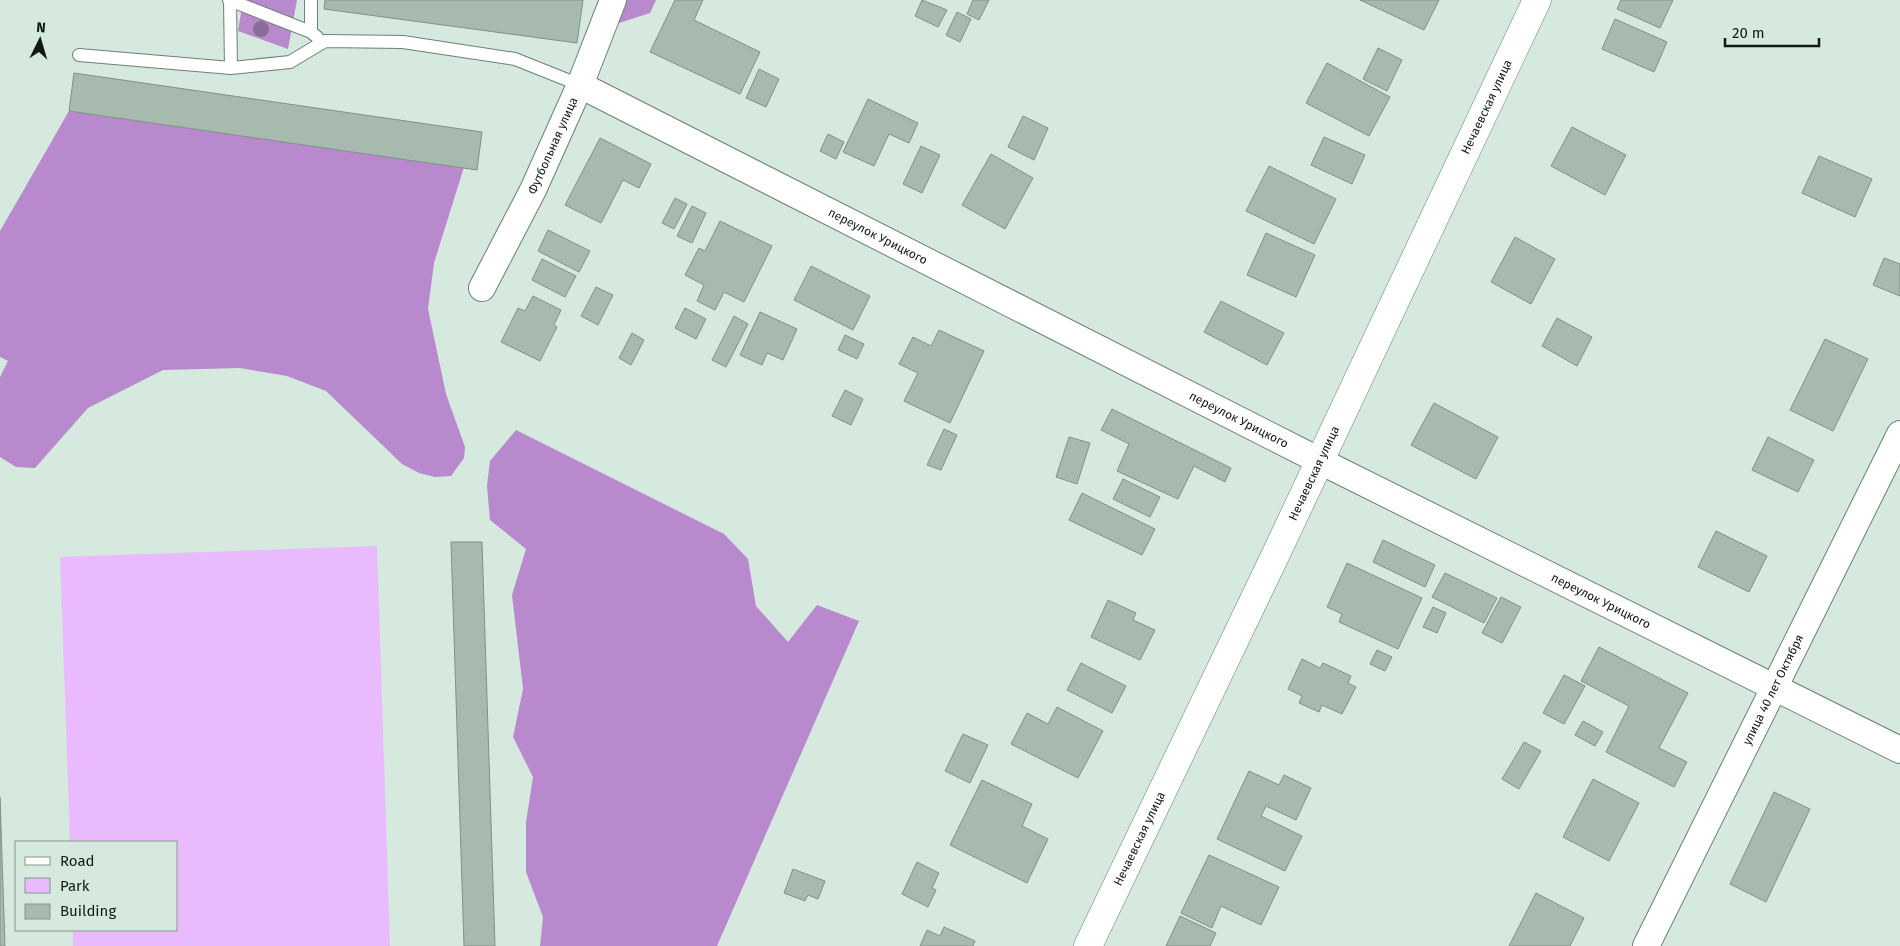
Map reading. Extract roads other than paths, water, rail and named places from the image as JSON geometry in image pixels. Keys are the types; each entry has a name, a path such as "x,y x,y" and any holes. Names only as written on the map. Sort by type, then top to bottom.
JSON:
{"street":[{"name":"Футбольная улица","path":"482,288 533,190 580,85 613,0"},
{"name":"Нечаевская улица","path":"1088,946 1320,461 1537,0"},
{"name":"переулок Урицкого","path":"580,85 1320,461 1900,750"},
{"name":"улица 40 лет Октября","path":"1646,946 1900,434"}],"lane":[{"path":"231,68 230,0 311,32 325,41"},
{"path":"311,0 311,32"},
{"path":"79,56 231,68 290,62 325,41 403,42 515,59 580,85"}]}
